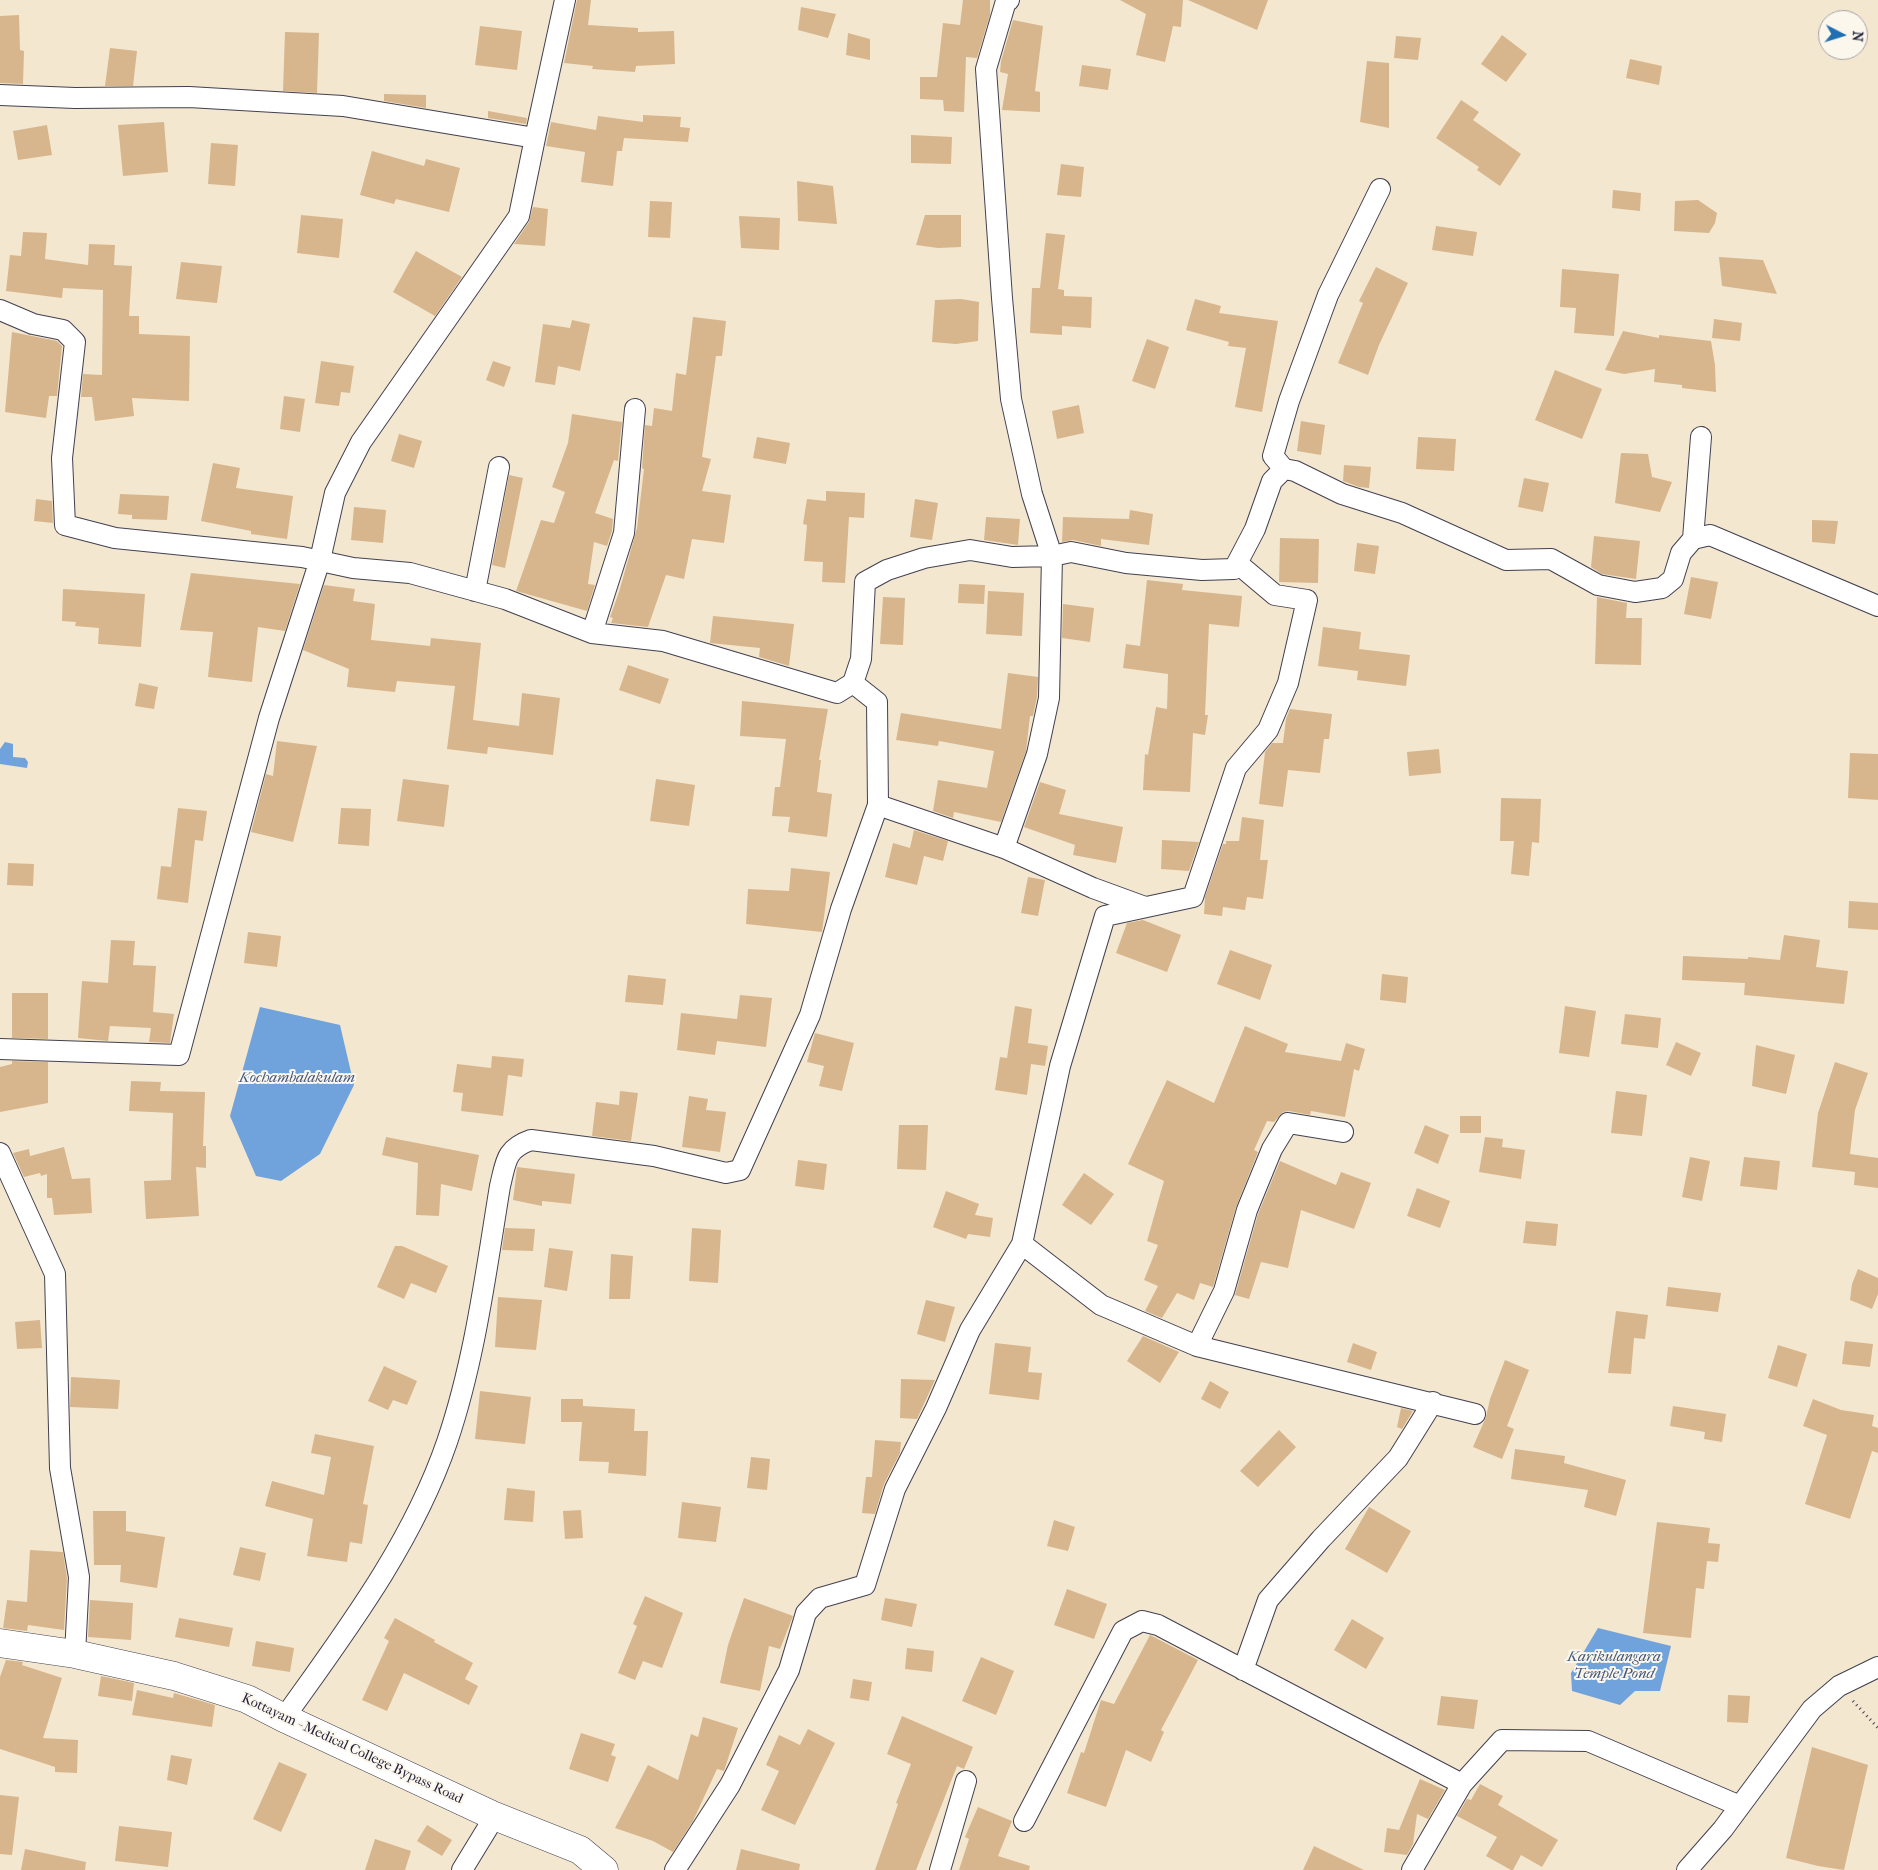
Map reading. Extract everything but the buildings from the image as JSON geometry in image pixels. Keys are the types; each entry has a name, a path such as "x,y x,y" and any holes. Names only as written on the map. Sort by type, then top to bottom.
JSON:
{"main road":[{"name":"Kottayam - Medical College Bypass Road","path":"0,1643 75,1654 174,1676 247,1699 495,1816 580,1850 604,1870"}],"street":[{"path":"0,1049 179,1055 269,718 320,560 336,493 361,442 518,216 565,0"},
{"path":"1004,848 1037,754 1049,698 1052,556 1032,494 1011,399 1002,298 986,69 1006,1 1009,0"},
{"path":"0,95 75,98 189,97 343,106 535,138"},
{"path":"1380,190 1328,295 1289,401 1273,456 1284,470 1295,471 1342,494 1402,512 1506,560 1551,559 1598,585 1635,592 1662,588 1673,579 1681,553 1693,539 1710,535 1878,606"},
{"path":"0,310 33,324 63,330 76,342 62,458 65,525 115,538 320,560 353,568 410,573 505,599 592,633 663,641 837,693 853,683 861,660 865,582 886,570 924,558 970,550 1012,557 1052,556 1071,552 1126,562 1202,570 1234,569 1255,529 1272,481 1284,470"},
{"path":"592,633 624,533 635,409"},
{"path":"1693,539 1701,436"},
{"path":"475,591 500,467"},
{"path":"675,1870 730,1784 789,1670 806,1613 820,1598 865,1585 895,1489 936,1408 970,1330 1022,1244 1060,1066 1105,916 1193,897 1236,768 1268,730 1288,682 1307,600 1275,595 1237,563"},
{"path":"284,1718 352,1623 391,1562 423,1498 447,1442 467,1372 507,1157 517,1145 530,1140 654,1156 726,1173 740,1170 810,1015 841,909 878,805 877,702 853,683"},
{"path":"878,805 1004,848 1093,888 1145,907"},
{"path":"1197,1346 1224,1291 1247,1210 1272,1149 1288,1123 1343,1132"},
{"path":"0,1153 55,1274 60,1468 78,1577 75,1654"},
{"path":"1022,1244 1101,1305 1197,1346 1433,1402 1475,1414"},
{"path":"1243,1670 1268,1600 1321,1539 1398,1458 1433,1402"},
{"path":"1024,1821 1123,1631 1142,1621 1158,1625 1462,1784"},
{"path":"1687,1870 1740,1806 1812,1709 1839,1686 1878,1667"},
{"path":"1412,1870 1462,1784 1502,1740 1588,1741 1740,1806"},
{"path":"940,1870 966,1781"},
{"path":"462,1870 495,1816"}],"path":[{"path":"1839,1686 1878,1728"}],"water":[{"path":"5,742 13,744 13,757 25,758 28,762 27,768 0,764 0,749"},
{"name":"Kochambalakulam","path":"260,1007 340,1025 354,1085 320,1154 281,1181 256,1176 230,1116"},
{"name":"Karikulangara Temple Pond","path":"1598,1628 1671,1646 1660,1691 1635,1691 1620,1705 1572,1691 1571,1673"}]}
